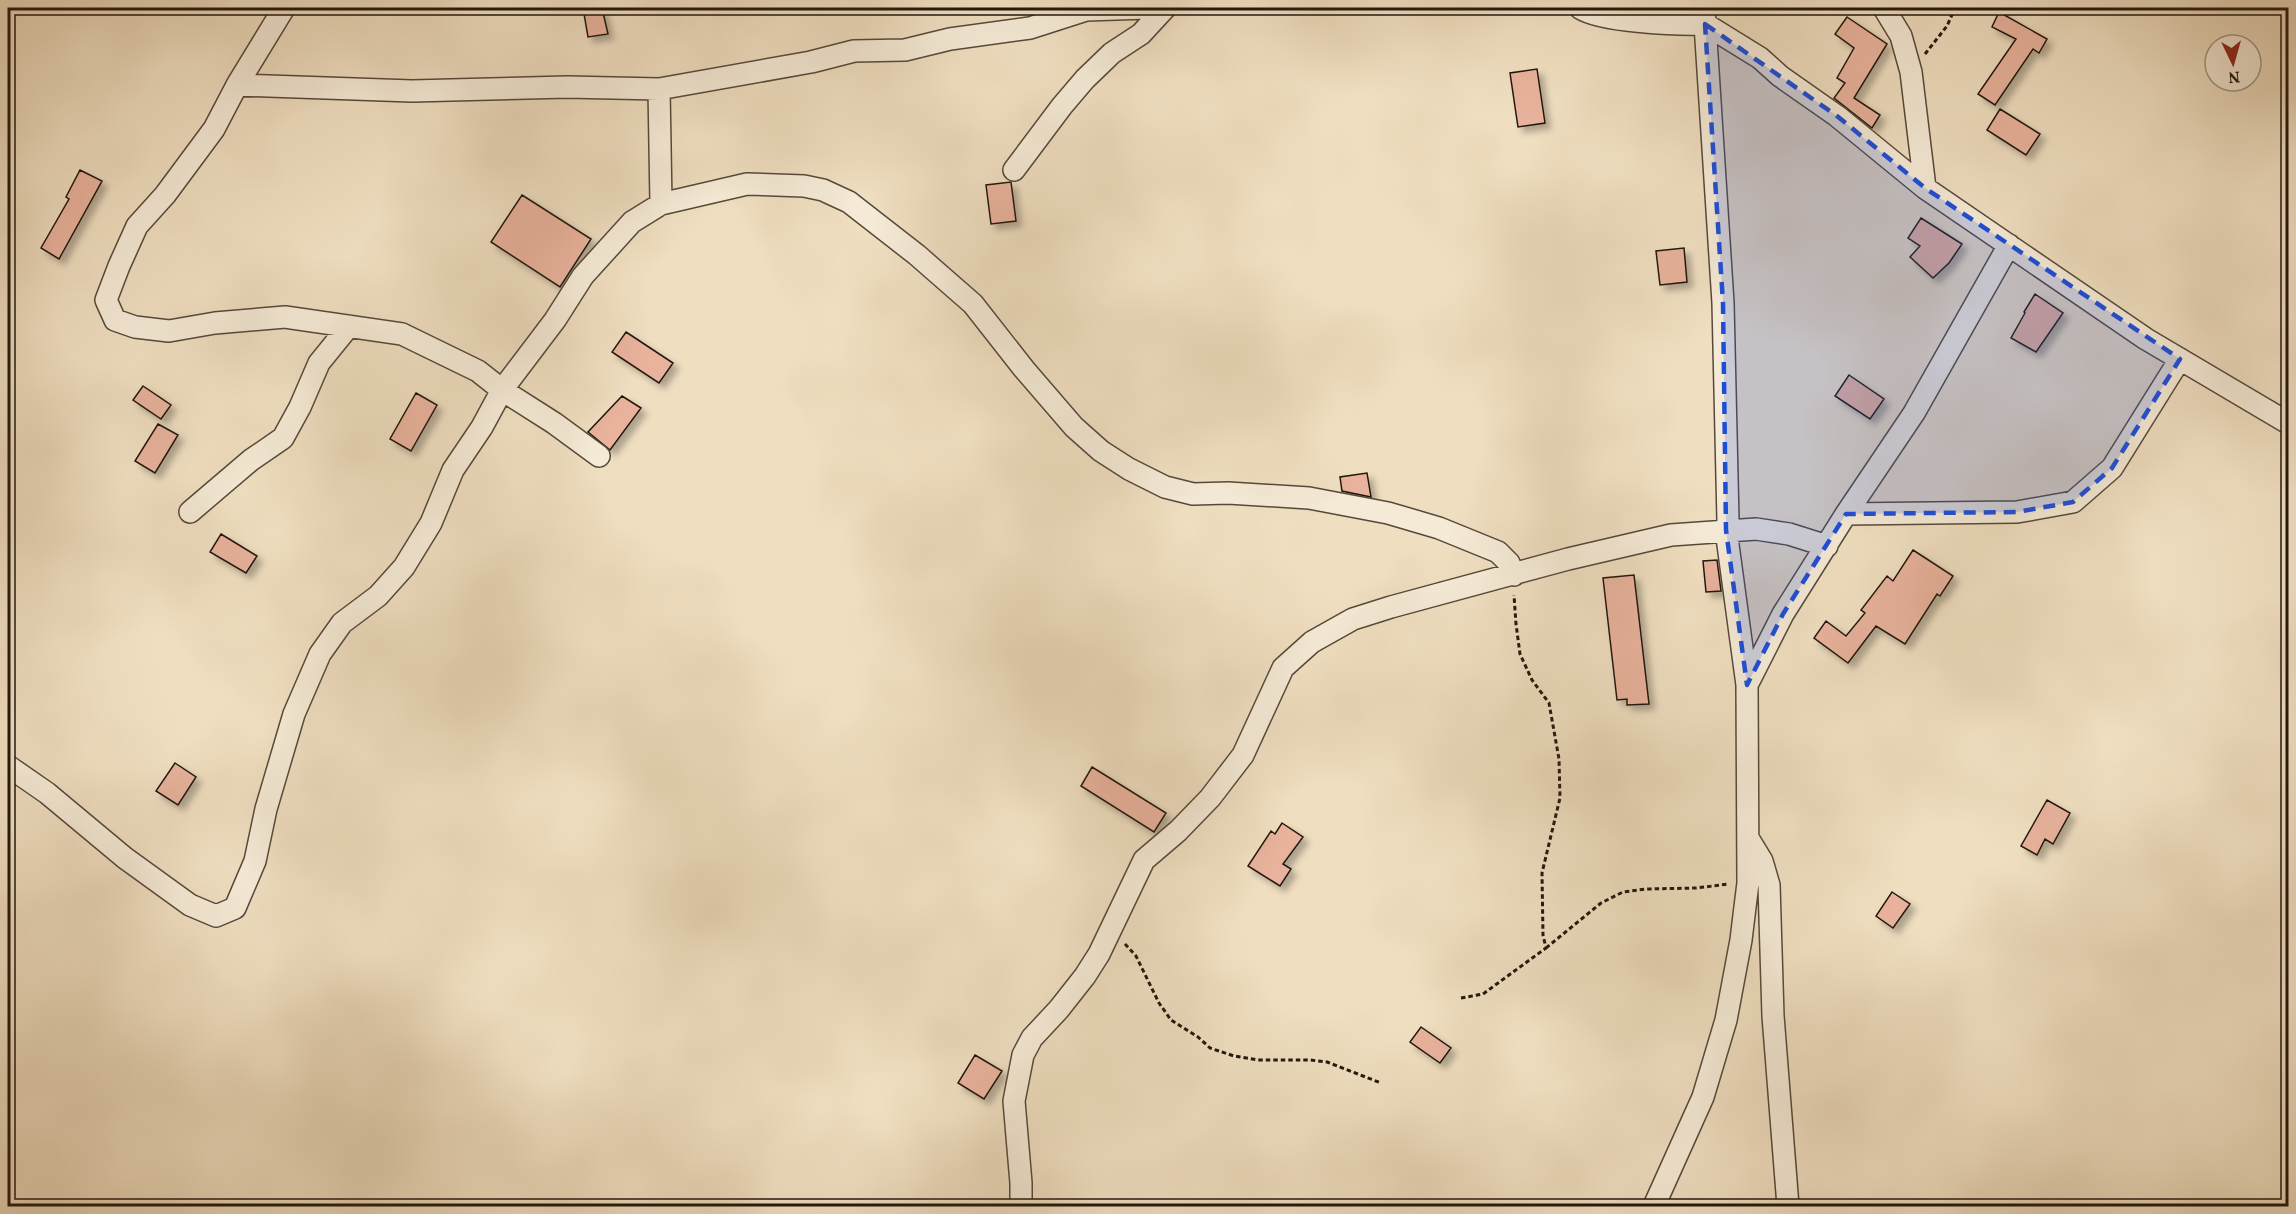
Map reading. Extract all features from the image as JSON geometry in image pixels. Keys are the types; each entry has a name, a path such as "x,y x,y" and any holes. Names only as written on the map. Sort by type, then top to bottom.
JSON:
{"street":[{"path":"284,8 237,85 214,129 165,195 137,226 106,300 114,320 135,327 169,331 215,323 285,317 402,334 478,371 599,456"},
{"path":"237,85 412,91 567,87 659,89 811,62 854,51 905,50 950,39 1030,28 1086,10 1147,8"},
{"path":"1014,170 1085,79 1112,53 1141,34 1165,8"},
{"path":"1580,8 1630,20 1688,25 1704,16"},
{"path":"1884,8 1901,36 1911,72 1925,188"},
{"path":"1704,16 1780,76 1837,116 1925,188 2146,339 2289,423"},
{"path":"1654,1206 1703,1097 1726,1020 1741,940 1748,883 1747,685 1726,530 1728,521 1723,303 1704,16"},
{"path":"659,89 662,204"},
{"path":"8,766 47,793 126,858 190,905 216,916 235,909 255,861 266,809 294,714 320,654 342,623 378,596 404,567 431,523 453,470 482,427 502,390 543,336 583,276 632,222 662,204 747,184 804,186 823,190 849,202 917,255 973,304 1024,369 1074,427 1101,451 1129,469 1165,487 1193,494 1228,493 1309,498 1388,513 1439,528 1498,552 1509,563 1514,575"},
{"path":"1747,685 1783,614 1846,514 1914,413 2009,245"},
{"path":"190,512 251,460 283,438 300,407 319,363 349,326"},
{"path":"1846,514 2017,512 2073,502 2112,468 2180,359"},
{"path":"1021,1206 1014,1101 1023,1055 1032,1038 1085,976 1112,930 1144,860 1178,831 1210,798 1243,754 1283,668 1312,642 1353,619 1450,590 1671,535 1756,529 1789,534 1827,546"},
{"path":"1747,836 1762,861 1769,885 1773,1016 1788,1206"}],"path":[{"path":"1911,72 1947,26 1955,8"},
{"path":"1514,575 1520,654 1532,680 1549,703 1559,759 1560,798 1542,873 1543,935 1546,948"},
{"path":"1461,998 1483,994 1546,948 1601,903 1623,892 1748,883"},
{"path":"1112,930 1136,956 1159,1003 1171,1020 1210,1048 1234,1056 1258,1060 1327,1062 1381,1083"}],"highlighted area":[{"path":"1705,24 1837,116 1925,188 2180,359 2112,468 2073,502 2017,512 1846,514 1783,614 1747,685 1726,530 1723,303"}],"building":[{"path":"583,8 602,8 608,34 588,37"},
{"path":"1999,12 2047,39 2039,53 2033,49 1995,105 1978,94 2016,39 1992,27"},
{"path":"1847,17 1887,44 1854,98 1880,115 1872,128 1834,98 1845,83 1837,78 1854,48 1835,34"},
{"path":"1537,69 1545,123 1518,127 1510,73"},
{"path":"2000,109 2040,134 2026,155 1987,130"},
{"path":"80,170 102,181 59,259 41,248 69,199 66,197"},
{"path":"1011,182 1016,221 991,224 986,185"},
{"path":"522,195 591,239 560,287 491,242"},
{"path":"1921,218 1962,244 1949,263 1933,278 1910,257 1920,246 1908,238"},
{"path":"1684,248 1687,282 1660,285 1656,251"},
{"path":"2035,294 2063,313 2036,352 2011,338"},
{"path":"626,332 673,363 659,383 612,352"},
{"path":"1849,375 1884,399 1870,419 1835,396"},
{"path":"143,386 171,405 161,419 133,400"},
{"path":"416,393 437,405 411,451 390,439"},
{"path":"622,396 641,408 610,450 588,432"},
{"path":"158,424 178,435 155,473 135,461"},
{"path":"1367,473 1371,497 1342,491 1340,477"},
{"path":"221,534 257,556 246,573 210,552"},
{"path":"1913,550 1953,576 1940,596 1937,594 1905,644 1876,626 1848,663 1814,638 1826,621 1846,636 1865,613 1861,610 1887,576 1893,581"},
{"path":"1717,560 1721,591 1706,592 1703,561"},
{"path":"1634,575 1649,704 1627,705 1627,699 1617,700 1603,578"},
{"path":"175,763 196,777 178,805 156,791"},
{"path":"1092,767 1166,813 1154,832 1081,786"},
{"path":"2047,800 2070,813 2053,844 2045,839 2037,855 2021,846"},
{"path":"1282,823 1303,837 1283,864 1291,869 1280,886 1248,866 1271,831 1275,834"},
{"path":"1892,892 1910,904 1893,928 1876,916"},
{"path":"1421,1027 1451,1048 1440,1063 1410,1042"},
{"path":"975,1055 1002,1071 984,1099 958,1083"}]}
